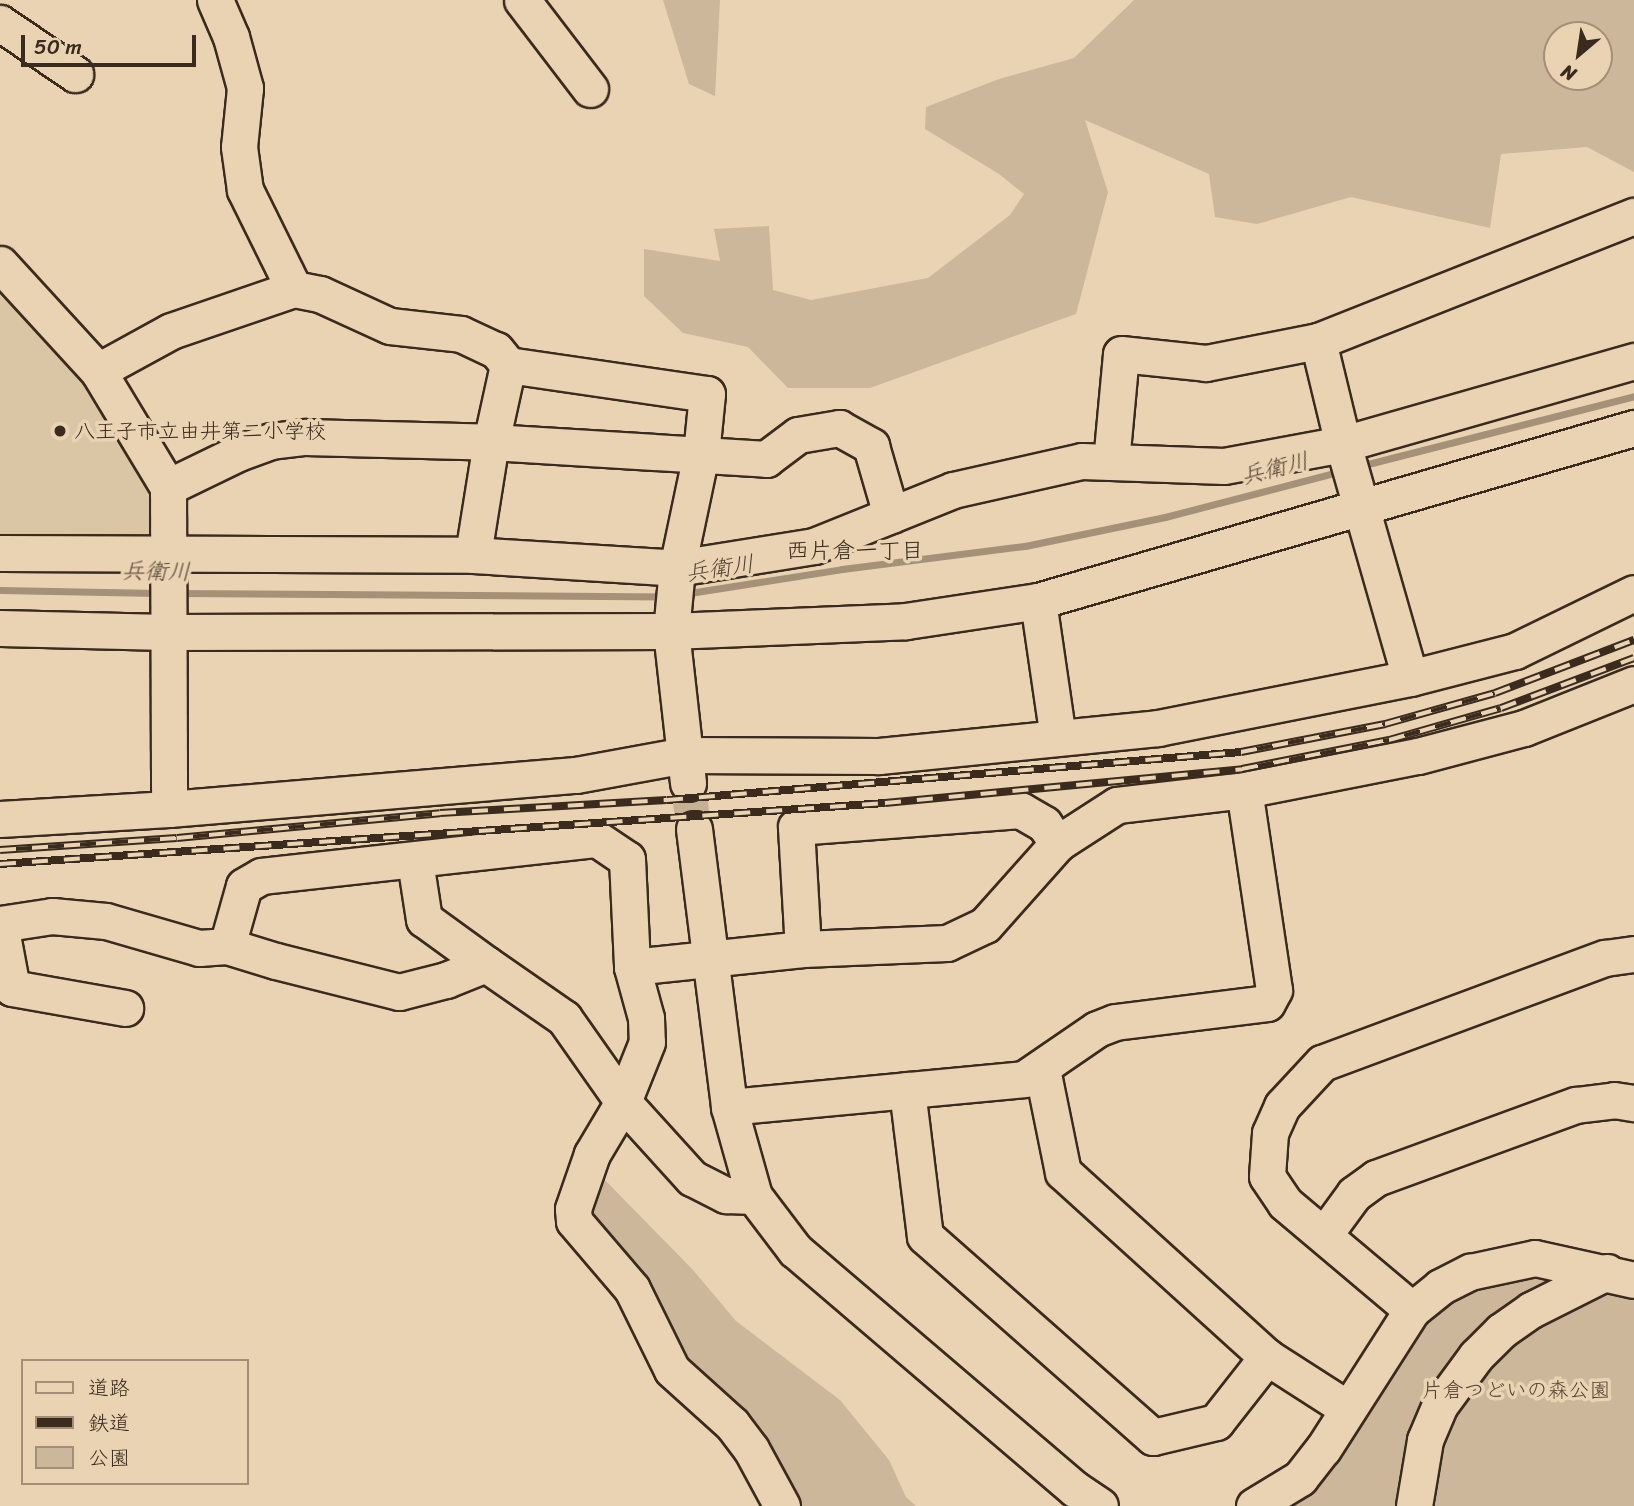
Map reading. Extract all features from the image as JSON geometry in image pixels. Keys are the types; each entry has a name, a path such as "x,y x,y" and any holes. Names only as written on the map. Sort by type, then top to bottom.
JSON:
{"street":[{"path":"215,0 231,37 245,88 239,147 245,190 294,289"},
{"path":"522,0 590,89"},
{"path":"0,23 75,74"},
{"path":"1111,462 1121,354 1206,363 1318,341 1634,216"},
{"path":"0,264 99,371 169,486 166,632 169,809"},
{"path":"99,371 171,331 294,289 320,295 390,326 461,334 496,349 508,366 707,394 701,454 675,596 687,769"},
{"path":"1318,341 1344,448 1410,678"},
{"path":"0,628 166,632 675,596 814,546 953,490 1082,461 1224,466 1344,448 1634,361"},
{"path":"473,555 491,442 508,366"},
{"path":"169,486 238,453 271,441 304,437 491,442 766,459 798,435 839,428 871,446 891,515"},
{"path":"0,553 473,555 675,596 906,621 1038,601 1361,502 1634,428"},
{"path":"0,819 169,809 576,775 879,756 1158,728 1410,678 1515,650 1634,593"},
{"path":"1038,601 1058,738"},
{"path":"632,967 711,961 803,949 947,943 985,925 1058,843 1117,805 1244,790 1418,756 1524,727 1634,684"},
{"path":"729,1107 1024,1079 1097,1029 1115,1022 1267,1003 1274,990 1244,790"},
{"path":"803,949 796,827 1020,810 1045,824 1058,843"},
{"path":"694,830 729,1107 754,1196 795,1250 1075,1489 1100,1506"},
{"path":"227,946 244,886 261,876 597,839 627,859 632,967 646,1017 647,1042 623,1102 592,1154 573,1209 574,1221 632,1289 672,1370 732,1424 751,1449 782,1506"},
{"path":"415,861 424,919 564,1018 623,1102 692,1178 726,1195 754,1196"},
{"path":"125,1008 12,988 0,924 52,916 106,921 199,948 227,946 399,992 446,980 486,964"},
{"path":"1412,1310 1285,1203 1267,1176 1270,1133 1282,1105 1322,1063 1605,958 1634,954"},
{"path":"1042,1069 1063,1172 1268,1357 1348,1409"},
{"path":"907,1090 925,1236 1153,1437 1216,1422 1268,1357"},
{"path":"1324,1235 1354,1194 1376,1178 1576,1105 1614,1100 1634,1103"},
{"path":"1254,1506 1300,1478 1323,1449 1412,1310 1440,1287 1470,1272 1500,1263 1535,1258 1621,1276"},
{"path":"1414,1506 1425,1440 1440,1405 1476,1356 1501,1331 1531,1310 1621,1276"}],"shaded area":[{"name":"八王子市立由井第二小学校","path":"0,277 89,377 152,485 155,524 149,534 0,534"}],"green space":[{"path":"663,0 720,0 715,96 689,84"},
{"path":"1134,0 1634,0 1634,172 1587,147 1501,154 1490,228 1351,197 1257,224 1215,217 1209,174 1085,120 1108,192 1076,314 870,388 788,388 748,347 683,333 644,296 644,249 720,261 714,229 769,226 773,290 811,300 928,278 1010,215 1024,194 999,174 925,129 926,107 999,79 1074,58"},
{"path":"602,1177 693,1270 736,1321 840,1400 889,1460 906,1497 916,1506 795,1506 681,1360 648,1289 628,1254 592,1220 584,1204"},
{"name":"片倉つどいの森公園","path":"1518,1272 1634,1294 1634,1506 1278,1506 1418,1320 1451,1293"}],"waterway":[{"name":"兵衛川","path":"1360,466 1634,396"},
{"name":"兵衛川","path":"683,594 842,569 1025,546 1165,517 1342,471"},
{"name":"兵衛川","path":"0,590 157,593"},
{"name":"兵衛川","path":"176,593 665,596"}],"tunnel":[{"path":"688,783 694,829"}],"railway":[{"path":"0,850 177,838 440,813 667,800 1241,752 1385,724 1495,693 1634,640"},
{"path":"0,864 885,803 1242,769 1389,740 1501,708 1634,658"}],"place":[{"name":"八王子市立由井第二小学校","path":"60,431"}],"district":[{"name":"西片倉一丁目","path":"855,551"}]}
